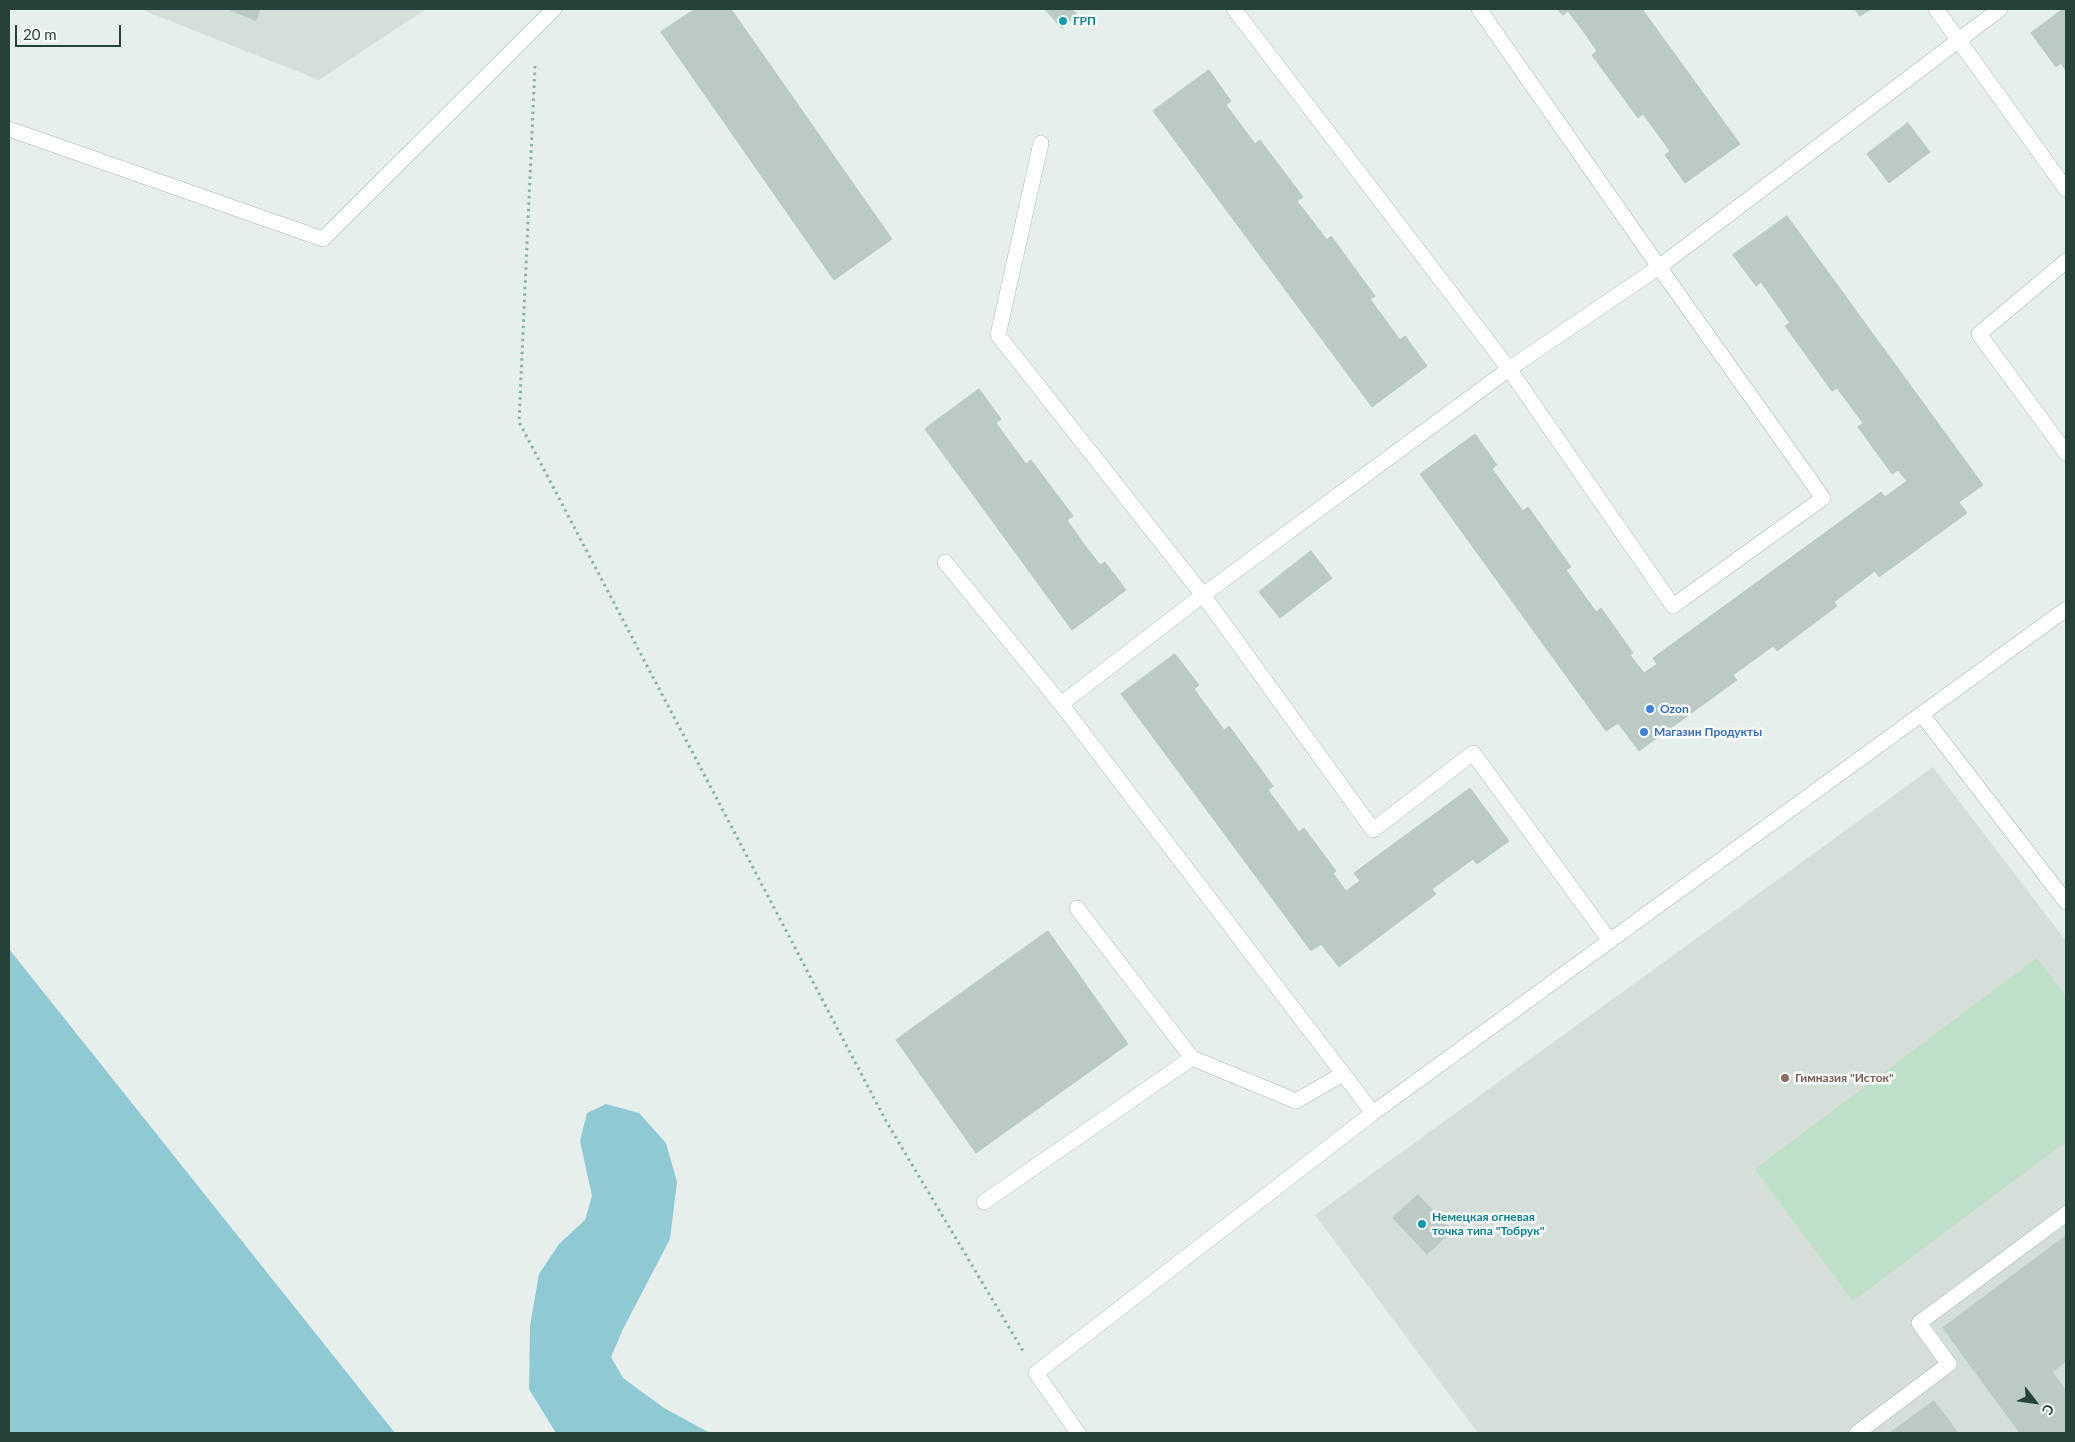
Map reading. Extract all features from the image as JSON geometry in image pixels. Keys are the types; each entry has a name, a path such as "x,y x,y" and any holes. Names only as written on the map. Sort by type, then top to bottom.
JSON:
{"street":[{"path":"9,129 323,239 554,9"},
{"path":"1234,9 1509,369 1673,606 1823,498 1479,9"},
{"path":"1936,9 2066,189"},
{"path":"1061,704 1203,594 1509,369 1659,267 2000,9"},
{"path":"1041,143 998,335 1203,594 1373,830 1473,754 1610,942"},
{"path":"2066,261 1979,334 2066,453"},
{"path":"946,562 1061,704 1374,1114"},
{"path":"1078,1433 1036,1373 1374,1114 1923,716 2066,609"},
{"path":"1923,716 2066,902"},
{"path":"1077,908 1192,1058 1296,1101 1343,1074"},
{"path":"984,1202 1192,1058"},
{"path":"1857,1433 1949,1364 1919,1323 2066,1214"}],"path":[{"path":"537,26 519,422 886,1121 1036,1373"}],"shaded area":[{"path":"140,9 426,9 319,80"},
{"name":"Гимназия \"Исток\"","path":"1933,767 2066,941 2066,1433 1478,1433 1315,1215"}],"green space":[{"path":"2037,958 2066,997 2066,1142 1853,1301 1755,1169"}],"water":[{"path":"9,949 395,1433 9,1433"},
{"path":"606,1104 639,1113 666,1143 677,1182 670,1239 623,1329 611,1357 623,1378 664,1408 710,1433 556,1433 529,1389 530,1326 539,1274 559,1244 585,1220 592,1196 580,1141 587,1113"}],"building":[{"path":"228,9 260,9 256,20"},
{"path":"695,9 731,9 892,239 834,280 661,32"},
{"name":"ГРП","path":"1045,9 1072,9 1077,14 1062,28"},
{"path":"1558,9 1642,9 1740,144 1685,183 1665,155 1670,151 1643,114 1638,118 1592,55 1597,51 1583,31 1568,11 1563,15"},
{"path":"1855,9 1871,9 1860,16"},
{"path":"2063,9 2066,9 2066,71 2061,63 2056,67 2031,33"},
{"path":"1209,70 1231,101 1226,105 1255,144 1260,140 1303,197 1297,201 1327,240 1331,236 1375,296 1370,299 1400,340 1405,336 1427,366 1372,407 1153,111"},
{"path":"1908,123 1930,152 1889,183 1867,154"},
{"path":"1787,216 1983,485 1959,502 1967,513 1879,577 1875,571 1834,602 1837,606 1777,651 1773,646 1733,675 1737,680 1639,751 1618,723 1606,731 1420,474 1475,434 1497,465 1492,469 1523,511 1528,507 1571,567 1566,570 1596,612 1601,608 1633,653 1630,655 1644,673 1657,664 1653,658 1881,492 1885,497 1907,481 1898,470 1892,474 1858,427 1863,423 1837,388 1832,391 1785,326 1790,323 1761,282 1756,286 1733,255"},
{"path":"979,389 1001,419 996,423 1026,464 1031,460 1073,516 1067,520 1083,543 1100,565 1105,562 1126,590 1072,630 925,429"},
{"path":"1311,551 1332,578 1280,618 1259,592"},
{"path":"1175,654 1199,685 1194,689 1224,730 1229,726 1273,786 1268,790 1299,832 1304,828 1336,871 1333,873 1346,891 1360,881 1354,873 1470,788 1509,841 1477,864 1473,859 1432,889 1436,894 1339,967 1321,944 1311,951 1121,694"},
{"path":"1048,931 1128,1044 976,1153 896,1040"},
{"name":"Немецкая огневая точка типа \"Тобрук\"","path":"1418,1195 1452,1231 1427,1254 1393,1218"},
{"path":"2066,1236 2066,1361 2052,1372 2066,1391 2066,1433 2020,1433 1943,1328"},
{"path":"1934,1401 1958,1433 1890,1433"}],"place":[{"name":"ГРП","path":"1063,21"},
{"name":"Ozon","path":"1650,709"},
{"name":"Магазин Продукты","path":"1644,732"},
{"name":"Гимназия \"Исток\"","path":"1785,1078"},
{"name":"Немецкая огневая точка типа \"Тобрук\"","path":"1422,1224"}]}
